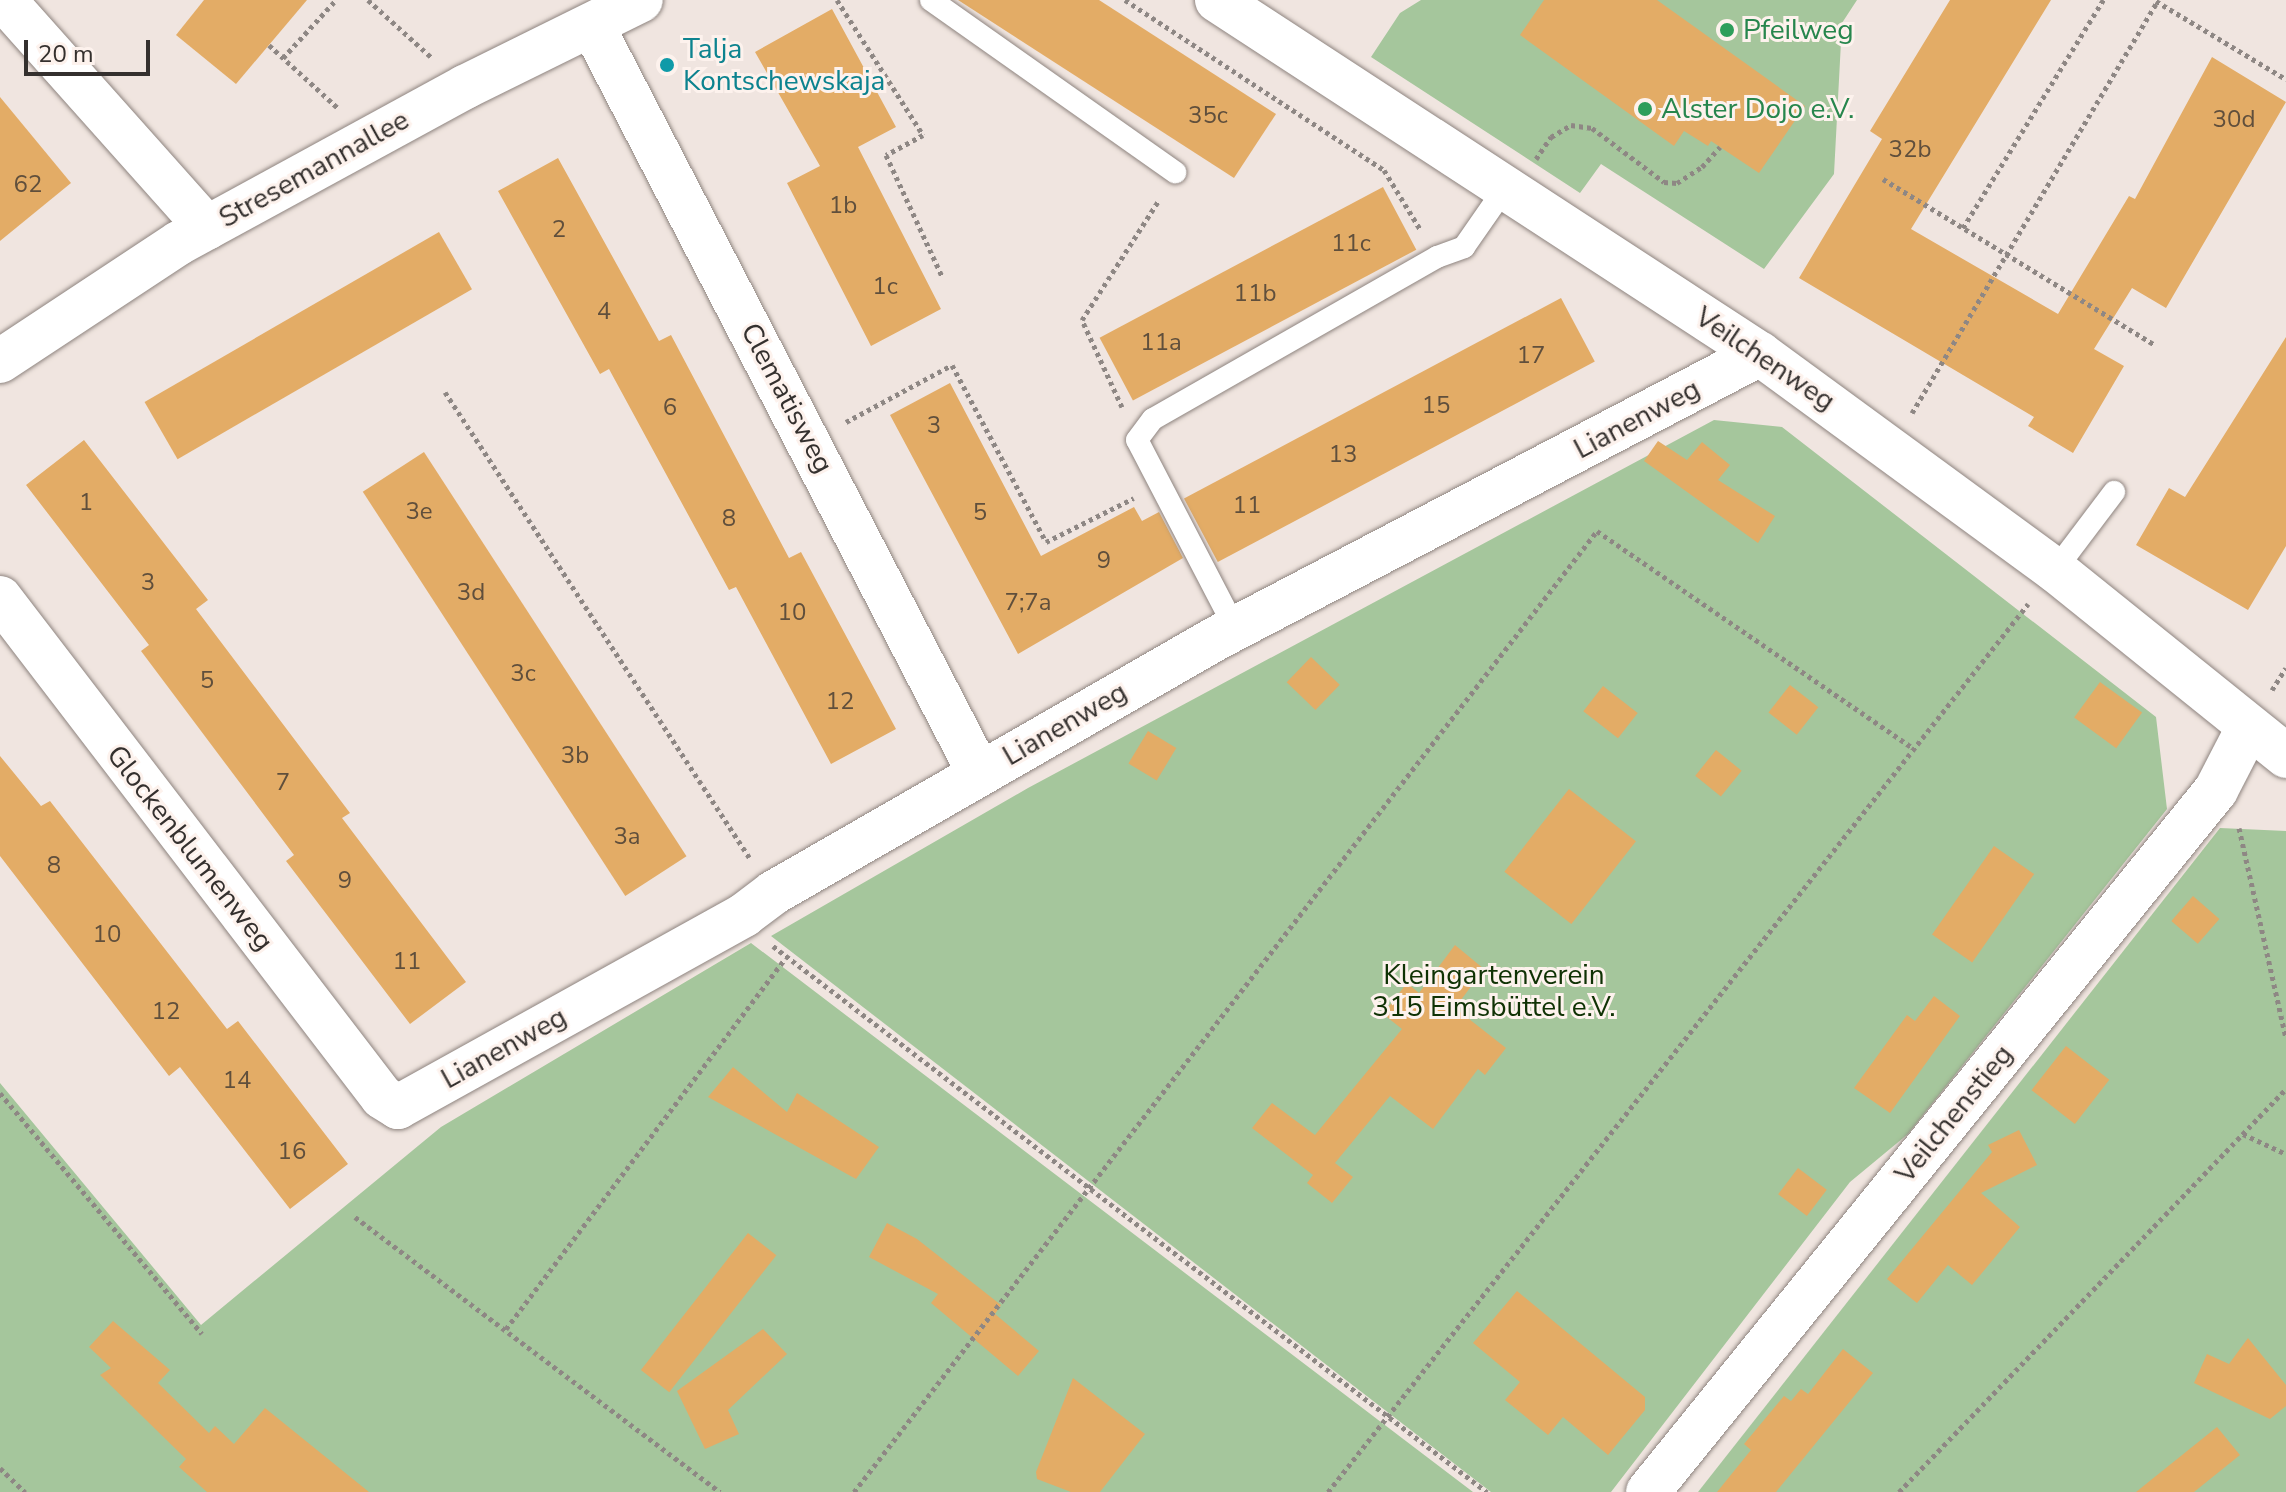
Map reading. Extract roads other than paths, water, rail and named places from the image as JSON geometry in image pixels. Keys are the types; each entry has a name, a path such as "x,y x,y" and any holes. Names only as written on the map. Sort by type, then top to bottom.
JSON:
{"street":[{"name":"Stresemannallee","path":"0,361 103,288 207,228 465,87 641,0"},
{"name":"Veilchenweg","path":"1217,0 1760,354 1894,449 2055,570 2286,756"},
{"path":"5,1 207,228"},
{"name":"Clematisweg","path":"592,25 810,441 979,773"},
{"name":"Lianenweg","path":"382,1097 398,1107 758,904 979,773 1236,630 1760,354"},
{"name":"Glockenblumenweg","path":"0,598 382,1097"},
{"name":"Veilchenstieg","path":"1648,1492 2216,790 2248,728"}],"lane":[{"path":"931,0 1175,172"},
{"path":"1236,630 1137,440 1153,419 1437,257 1464,247 1509,190"},
{"path":"2055,570 2114,492"}],"place":[{"name":"Pfeilweg","path":"1727,30"},
{"name":"Talja Kontschewskaja","path":"667,65"},
{"name":"Alster Dojo e.V.","path":"1645,109"}],"park label":[{"name":"Kleingartenverein 315 Eimsbüttel e.V.","path":"1494,991"}]}
